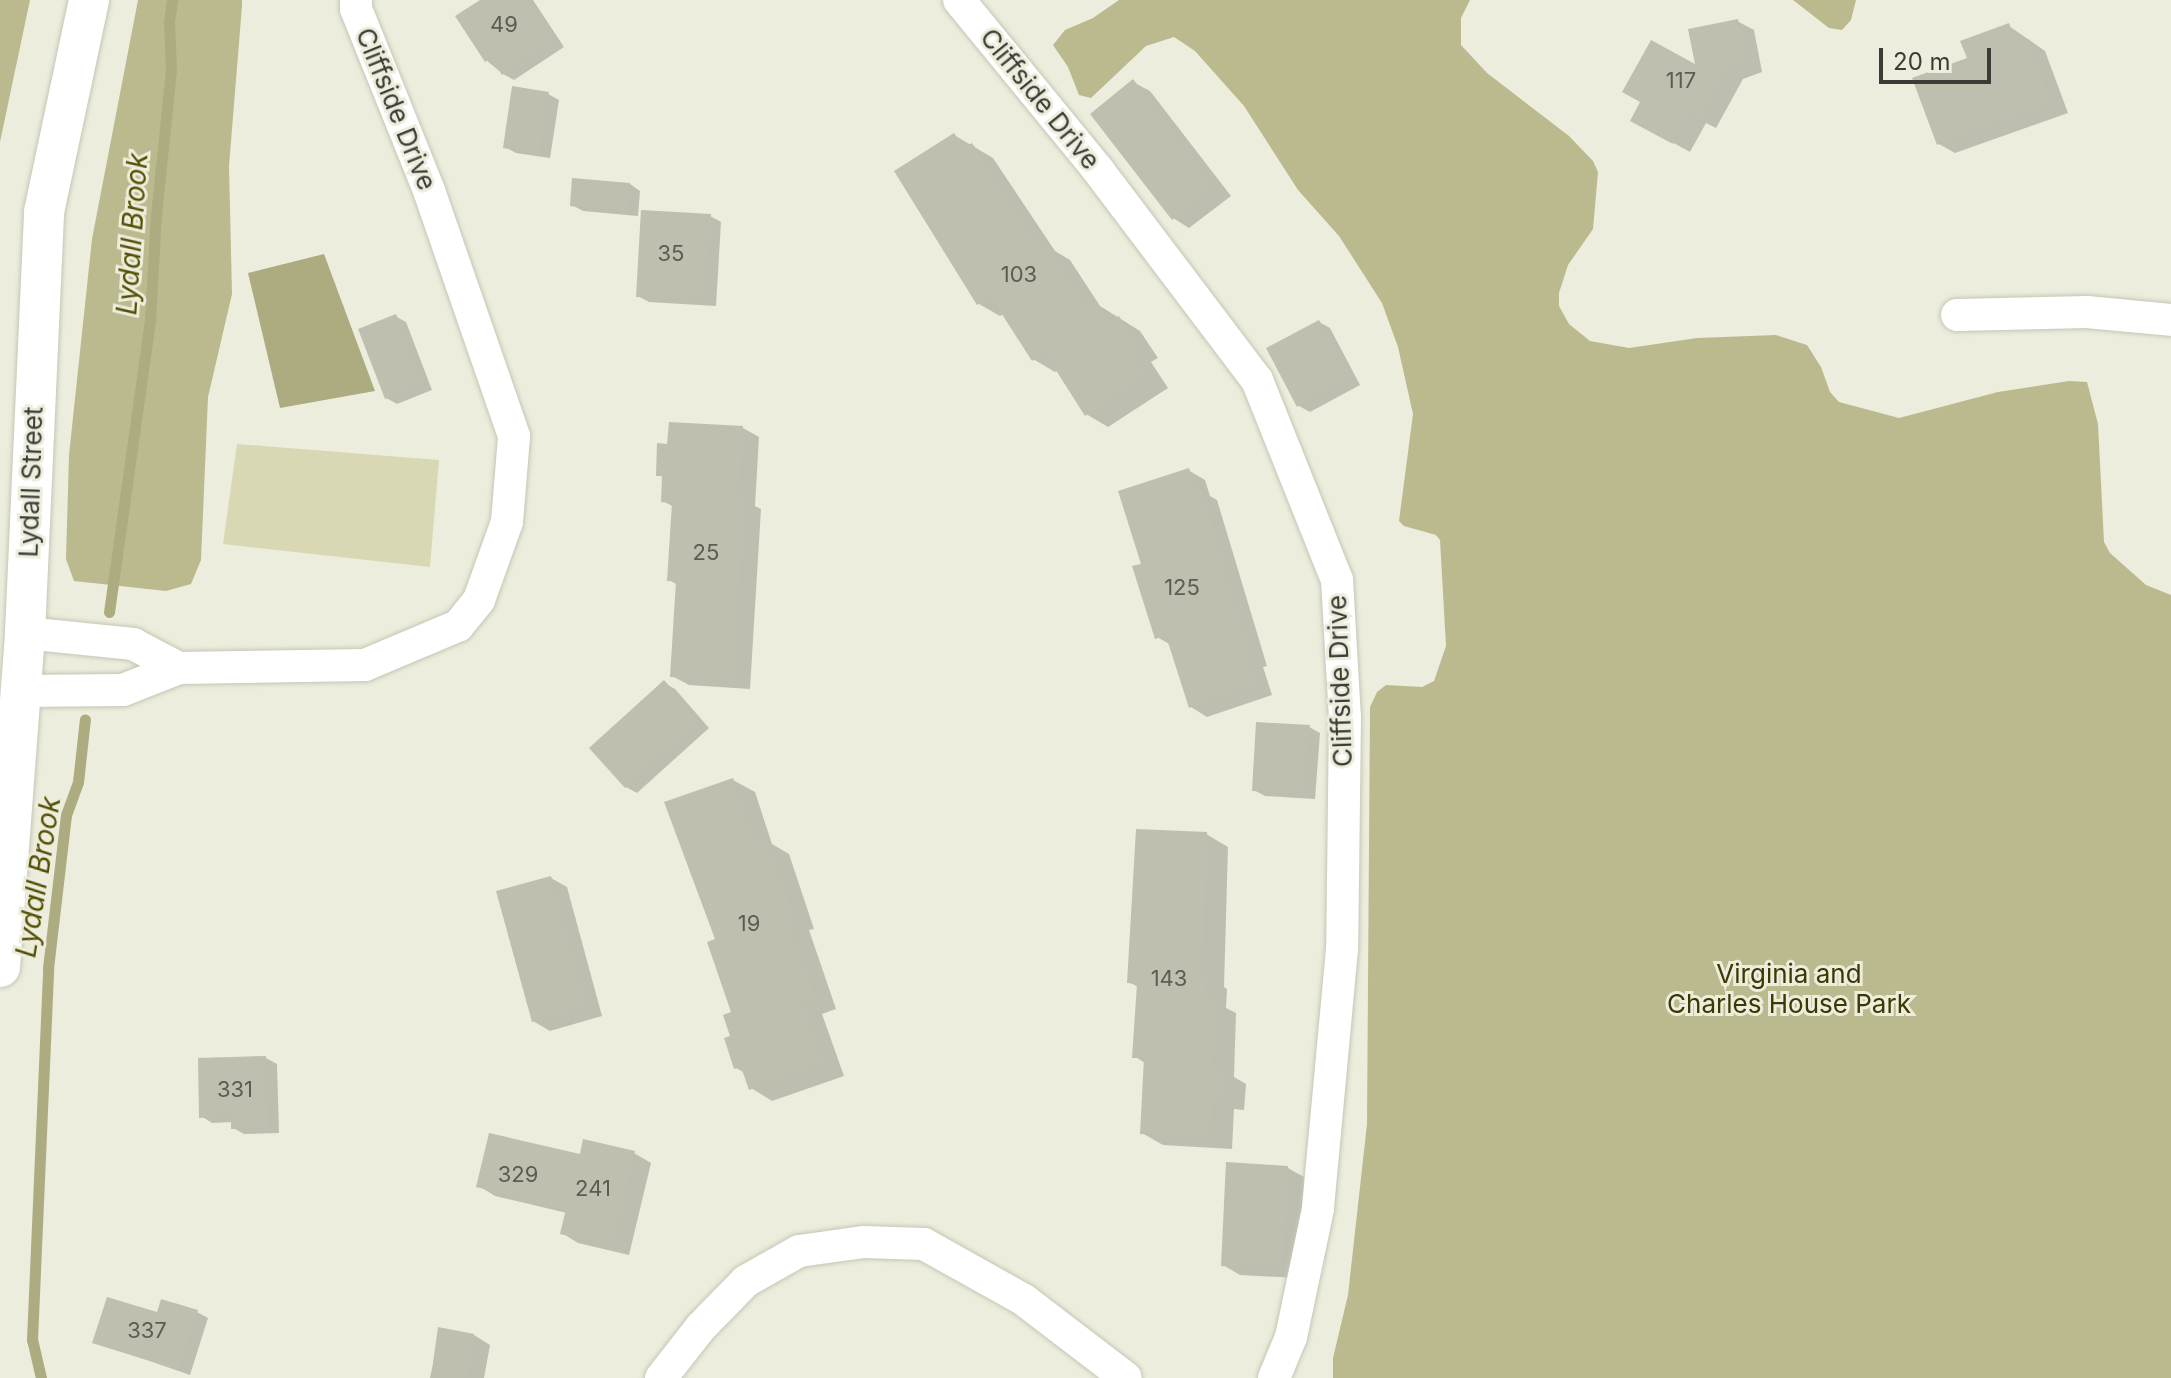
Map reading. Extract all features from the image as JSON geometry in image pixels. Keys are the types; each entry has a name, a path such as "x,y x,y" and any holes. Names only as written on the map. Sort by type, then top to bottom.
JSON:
{"street":[{"name":"Lydall Street","path":"0,967 25,633 44,212 89,0"},
{"name":"Cliffside Drive","path":"21,691 123,690 179,668 365,665 458,626 479,600 507,522 514,436 430,193 356,9 356,0"},
{"name":"Cliffside Drive","path":"959,0 1098,170 1257,380 1337,580 1345,717 1342,949 1318,1209 1291,1337 1274,1378"},
{"path":"1957,315 2087,312 2171,320"},
{"name":"Cliffside Drive","path":"25,633 133,644 179,668"},
{"path":"661,1378 701,1327 746,1281 799,1251 864,1242 924,1244 1024,1300 1126,1378"}],"green space":[{"path":"0,0 30,0 0,142"},
{"path":"138,0 242,0 229,166 232,294 208,397 201,560 191,584 166,591 74,581 66,559 69,455 92,239"},
{"name":"Virginia and Charles House Park","path":"1119,0 1470,0 1461,18 1461,45 1487,73 1569,136 1593,161 1598,172 1593,229 1568,265 1559,293 1559,306 1569,324 1590,341 1629,348 1697,338 1776,335 1807,345 1821,367 1830,392 1839,402 1899,418 1998,392 2069,381 2087,382 2098,424 2104,542 2110,553 2146,585 2171,595 2171,1378 1333,1378 1333,1358 1348,1295 1367,1124 1370,707 1377,692 1386,685 1422,687 1434,681 1446,646 1440,540 1436,535 1404,526 1399,521 1413,414 1398,347 1382,303 1339,236 1298,190 1244,106 1195,51 1174,37 1146,46 1091,98 1079,95 1068,67 1053,45 1065,30 1093,18"},
{"path":"1793,0 1856,0 1851,20 1842,30 1829,28"},
{"path":"237,444 439,460 430,567 223,544"}],"shaded area":[{"path":"324,254 375,391 280,408 248,273"}],"building":[{"path":"480,0 528,0 555,41 502,75 491,58 485,62 455,16"},
{"path":"1738,19 1746,63 1726,70 1699,121 1689,115 1673,144 1630,121 1640,102 1622,92 1651,40 1695,64 1688,29"},
{"path":"2009,23 2017,44 2029,39 2052,104 1937,145 1912,78 1967,58 1960,41"},
{"path":"1133,79 1216,186 1172,220 1090,114"},
{"path":"512,86 549,92 539,154 503,148"},
{"path":"954,133 964,148 972,143 1042,249 1049,245 1088,306 1096,301 1109,322 1119,316 1137,345 1131,350 1147,376 1085,416 1045,353 1032,361 991,297 977,305 894,171"},
{"path":"572,178 630,183 628,211 570,206"},
{"path":"641,210 711,214 705,301 636,297"},
{"path":"396,314 423,384 385,399 358,329"},
{"path":"1319,320 1350,379 1297,407 1266,348"},
{"path":"669,422 743,426 739,497 745,497 734,681 670,677 676,581 667,581 672,503 661,502 662,476 656,476 657,443 667,444"},
{"path":"1189,468 1195,490 1201,488 1252,657 1248,658 1257,686 1189,708 1166,636 1155,639 1132,566 1141,564 1118,491"},
{"path":"664,680 700,721 625,788 589,748"},
{"path":"1256,722 1310,725 1305,794 1252,791"},
{"path":"733,778 756,843 767,839 794,917 788,919 816,997 802,1002 823,1064 749,1090 741,1067 734,1069 724,1038 730,1036 723,1015 731,1012 707,942 715,939 664,802"},
{"path":"1136,829 1207,832 1203,974 1206,975 1205,998 1215,999 1213,1068 1225,1069 1223,1098 1213,1098 1211,1137 1140,1134 1144,1058 1132,1058 1137,984 1127,983"},
{"path":"551,876 587,1007 532,1022 496,891"},
{"path":"266,1056 269,1128 231,1129 231,1116 199,1118 198,1058"},
{"path":"489,1133 580,1154 583,1139 635,1151 613,1247 560,1234 566,1209 476,1187"},
{"path":"1226,1162 1288,1166 1283,1269 1221,1266"},
{"path":"107,1297 157,1312 161,1299 198,1310 179,1370 92,1343"},
{"path":"438,1327 474,1334 467,1378 436,1378 439,1364 433,1363"}],"waterway":[{"name":"Lydall Brook","path":"109,612 150,321 156,215 171,71 169,22 172,0"},
{"name":"Lydall Brook","path":"41,1378 32,1340 48,968 66,815 78,782 85,719"}]}
